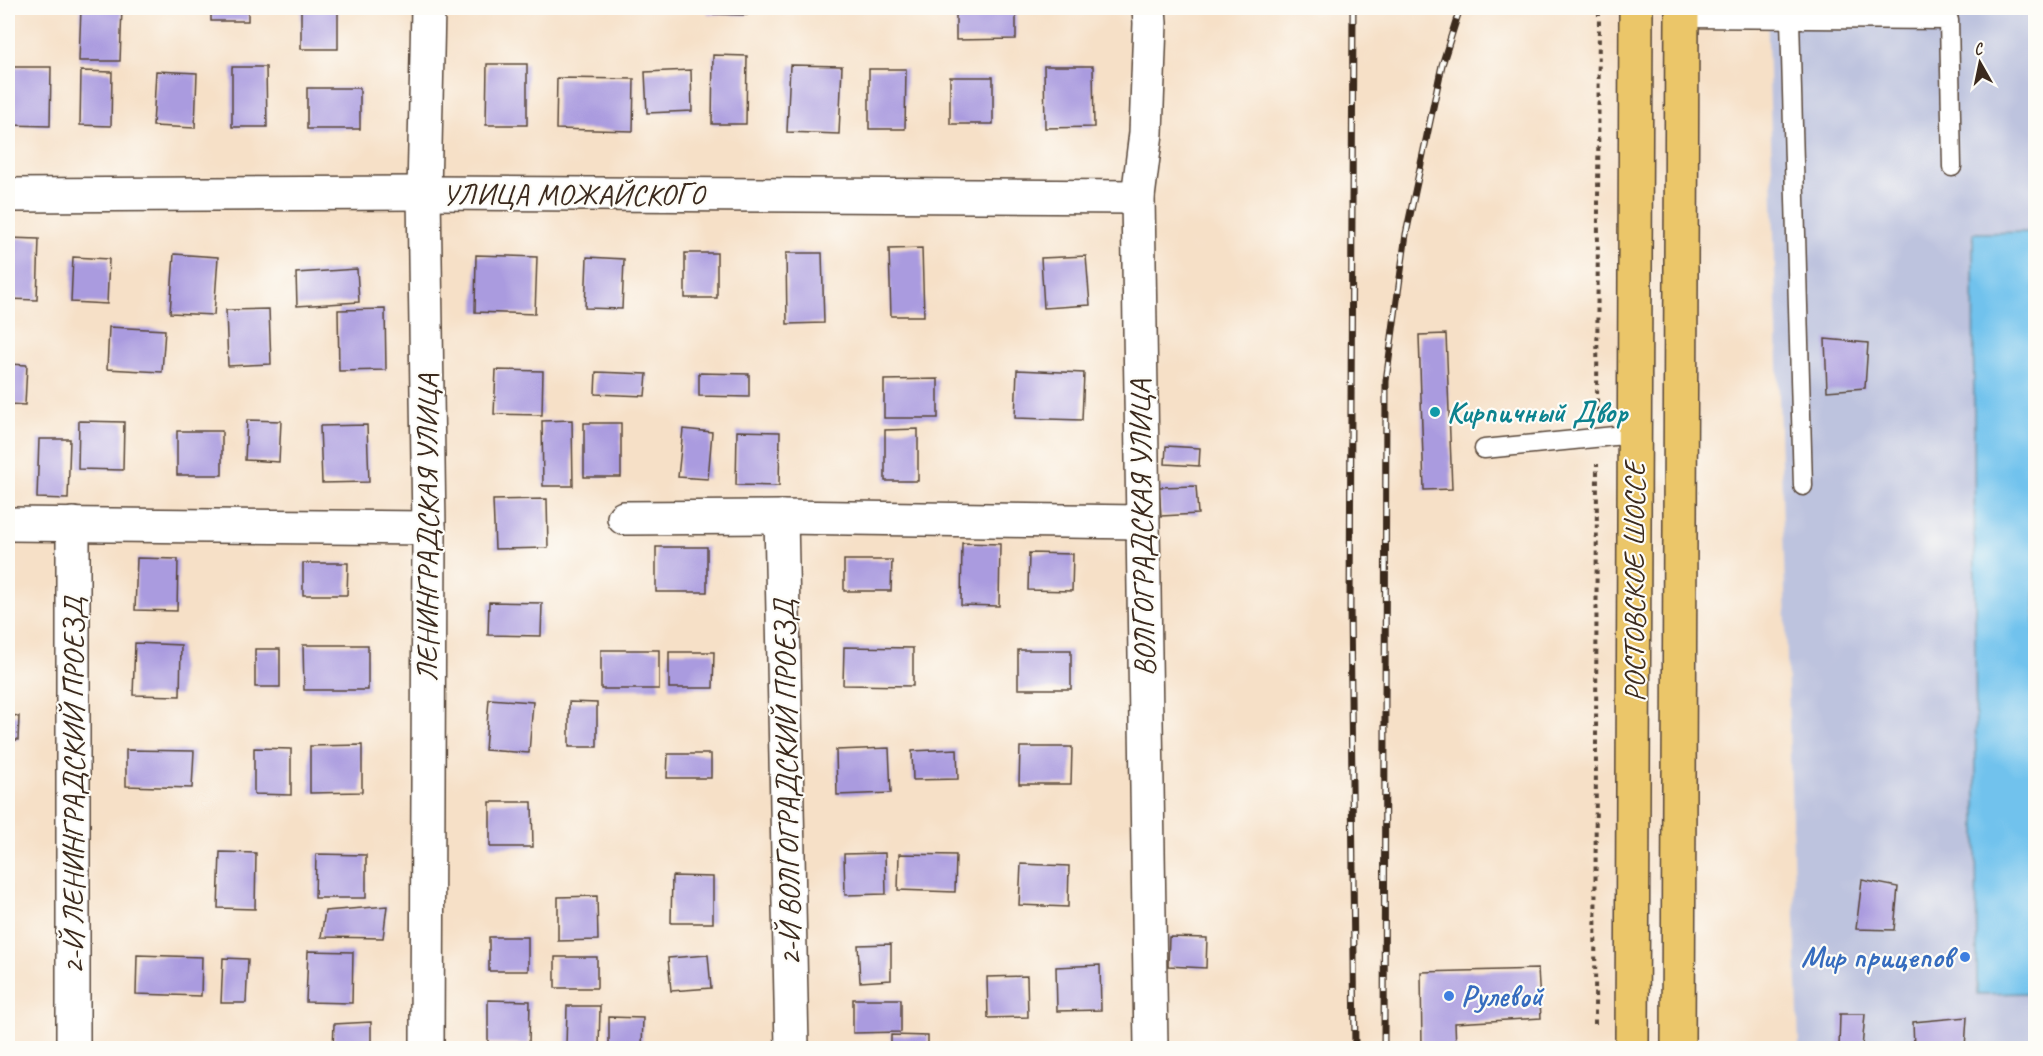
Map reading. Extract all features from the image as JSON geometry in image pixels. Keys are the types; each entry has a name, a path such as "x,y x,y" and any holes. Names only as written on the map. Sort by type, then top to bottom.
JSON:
{"main road":[{"name":"РОСТОВСКОЕ ШОССЕ","path":"1632,1048 1636,8"},
{"name":"РОСТОВСКОЕ ШОССЕ","path":"1678,1048 1682,13"}],"street":[{"name":"ЛЕНИНГРАДСКАЯ УЛИЦА","path":"427,1048 429,528 424,193 428,8"},
{"name":"ВОЛГОГРАДСКАЯ УЛИЦА","path":"1149,8 1146,133 1138,197 1151,1048"},
{"name":"УЛИЦА МОЖАЙСКОГО","path":"8,195 424,193 1138,197"},
{"path":"624,518 781,517 1142,522"},
{"name":"2-Й ВОЛГОГРАДСКИЙ ПРОЕЗД","path":"781,517 792,1048"},
{"path":"8,524 429,528"},
{"name":"2-Й ЛЕНИНГРАДСКИЙ ПРОЕЗД","path":"73,524 73,1048"}],"lane":[{"path":"1682,13 1790,19 1949,21 1952,167"},
{"path":"1790,19 1803,486"},
{"path":"1485,449 1634,434"}],"path":[{"path":"1595,1024 1599,8"}],"shaded area":[{"path":"1767,8 2035,8 2035,1048 1799,1048"}],"water":[{"path":"2035,232 2035,993 1977,994 1973,233"}],"building":[{"path":"81,8 122,8 120,61 79,61"},
{"path":"211,8 248,8 248,21 211,21"},
{"path":"301,8 338,8 338,49 301,49"},
{"path":"708,8 747,8 747,15 708,14"},
{"path":"956,8 1016,8 1016,39 956,40"},
{"path":"713,55 747,56 746,124 712,124"},
{"path":"487,64 527,64 527,125 486,125"},
{"path":"790,65 842,66 839,134 787,132"},
{"path":"1044,66 1093,66 1094,127 1045,128"},
{"path":"8,67 51,67 50,126 8,125"},
{"path":"232,67 266,67 267,127 232,127"},
{"path":"869,69 906,69 905,129 869,129"},
{"path":"691,70 692,111 647,113 645,72"},
{"path":"81,71 112,72 111,126 80,125"},
{"path":"156,71 197,73 195,128 153,126"},
{"path":"950,77 993,77 993,124 950,124"},
{"path":"557,78 634,79 633,131 556,129"},
{"path":"307,88 360,88 360,129 307,129"},
{"path":"8,238 39,239 37,300 8,299"},
{"path":"922,248 924,316 891,316 889,249"},
{"path":"685,253 717,253 717,298 685,298"},
{"path":"786,253 822,253 824,323 787,324"},
{"path":"174,254 218,257 214,315 170,313"},
{"path":"476,255 537,257 535,314 475,312"},
{"path":"1086,256 1090,305 1044,308 1041,258"},
{"path":"73,257 109,259 107,304 71,302"},
{"path":"587,257 624,259 622,309 585,308"},
{"path":"357,269 359,302 297,306 296,273"},
{"path":"269,309 271,364 228,366 226,310"},
{"path":"385,309 386,370 339,371 338,310"},
{"path":"109,327 165,330 162,372 107,369"},
{"name":"Кирпичный Двор","path":"1446,334 1452,489 1424,490 1419,335"},
{"path":"1825,339 1868,343 1865,388 1827,391"},
{"path":"8,364 27,365 25,405 8,404"},
{"path":"496,370 543,371 542,415 494,414"},
{"path":"1017,370 1084,373 1082,420 1015,418"},
{"path":"596,372 647,374 645,396 595,394"},
{"path":"699,373 749,374 749,397 699,396"},
{"path":"938,379 938,418 884,418 884,380"},
{"path":"247,420 281,421 279,462 245,460"},
{"path":"572,420 573,486 543,486 542,421"},
{"path":"79,421 124,422 123,470 78,469"},
{"path":"584,423 621,423 621,477 584,477"},
{"path":"367,425 369,482 322,483 320,426"},
{"path":"683,429 712,432 708,479 678,477"},
{"path":"918,429 918,481 885,481 885,430"},
{"path":"177,431 222,431 222,475 177,475"},
{"path":"737,431 780,432 779,486 736,485"},
{"path":"39,439 70,439 68,499 37,498"},
{"path":"1166,446 1200,448 1199,466 1165,464"},
{"path":"1196,486 1198,514 1161,516 1159,487"},
{"path":"547,499 548,548 495,549 493,500"},
{"path":"962,543 1000,544 999,606 961,605"},
{"path":"656,547 707,547 707,592 656,592"},
{"path":"1029,553 1073,554 1072,591 1028,590"},
{"path":"137,558 178,559 177,611 135,610"},
{"path":"844,560 892,560 891,591 844,591"},
{"path":"303,563 348,563 347,595 303,595"},
{"path":"489,602 542,603 541,636 488,635"},
{"path":"135,643 181,645 180,696 133,695"},
{"path":"303,645 368,645 368,690 304,690"},
{"path":"844,647 913,648 913,686 843,685"},
{"path":"255,649 280,649 280,687 255,687"},
{"path":"601,650 659,650 659,689 601,689"},
{"path":"1018,650 1071,650 1071,689 1018,689"},
{"path":"669,652 714,652 713,688 669,688"},
{"path":"489,699 533,702 529,753 485,750"},
{"path":"569,702 597,703 597,747 569,747"},
{"path":"8,715 19,716 18,740 8,740"},
{"path":"362,745 362,792 310,793 310,746"},
{"path":"1020,747 1072,747 1071,784 1019,784"},
{"path":"254,748 291,749 291,795 254,794"},
{"path":"889,748 891,793 837,795 836,750"},
{"path":"957,749 958,779 913,780 912,751"},
{"path":"126,750 194,751 192,788 126,786"},
{"path":"668,754 711,754 711,778 667,778"},
{"path":"490,802 532,802 533,847 490,847"},
{"path":"220,852 256,853 255,909 218,908"},
{"path":"885,853 886,894 845,895 844,854"},
{"path":"316,854 366,855 366,898 315,898"},
{"path":"899,854 956,855 955,892 898,890"},
{"path":"1021,864 1069,866 1068,907 1019,905"},
{"path":"672,876 713,877 713,923 671,923"},
{"path":"1862,880 1898,887 1894,930 1856,929"},
{"path":"597,896 598,940 558,941 558,897"},
{"path":"387,906 383,938 321,937 325,911"},
{"path":"489,937 528,937 528,971 489,971"},
{"path":"1169,937 1207,938 1206,968 1168,966"},
{"path":"891,944 891,980 860,982 858,945"},
{"path":"308,951 353,952 352,1003 306,1002"},
{"path":"137,955 202,957 201,996 136,994"},
{"path":"708,955 711,988 671,991 668,958"},
{"path":"555,957 597,957 597,988 555,988"},
{"path":"223,958 248,959 246,1003 221,1003"},
{"path":"1100,965 1101,1010 1057,1011 1056,967"},
{"path":"1538,969 1541,1018 1455,1023 1456,1048 1422,1048 1421,972"},
{"path":"1027,976 1028,1017 988,1018 987,977"},
{"path":"853,999 901,999 901,1032 853,1033"},
{"path":"488,1000 530,1001 529,1044 488,1043"},
{"path":"567,1006 600,1006 599,1048 566,1048"},
{"path":"1840,1014 1865,1014 1862,1048 1839,1048"},
{"path":"609,1017 643,1018 642,1048 609,1048"},
{"path":"1967,1017 1965,1048 1914,1048 1913,1022"},
{"path":"371,1022 371,1048 333,1048 334,1024"},
{"path":"891,1035 928,1036 928,1048 891,1048"}],"railway":[{"path":"1353,8 1350,607 1355,1048"},
{"path":"1384,1048 1386,381 1406,234 1442,65 1460,8"}],"place":[{"name":"Кирпичный Двор","path":"1435,412"},
{"name":"Мир прицепов","path":"1965,957"},
{"name":"Рулевой","path":"1449,996"}]}
